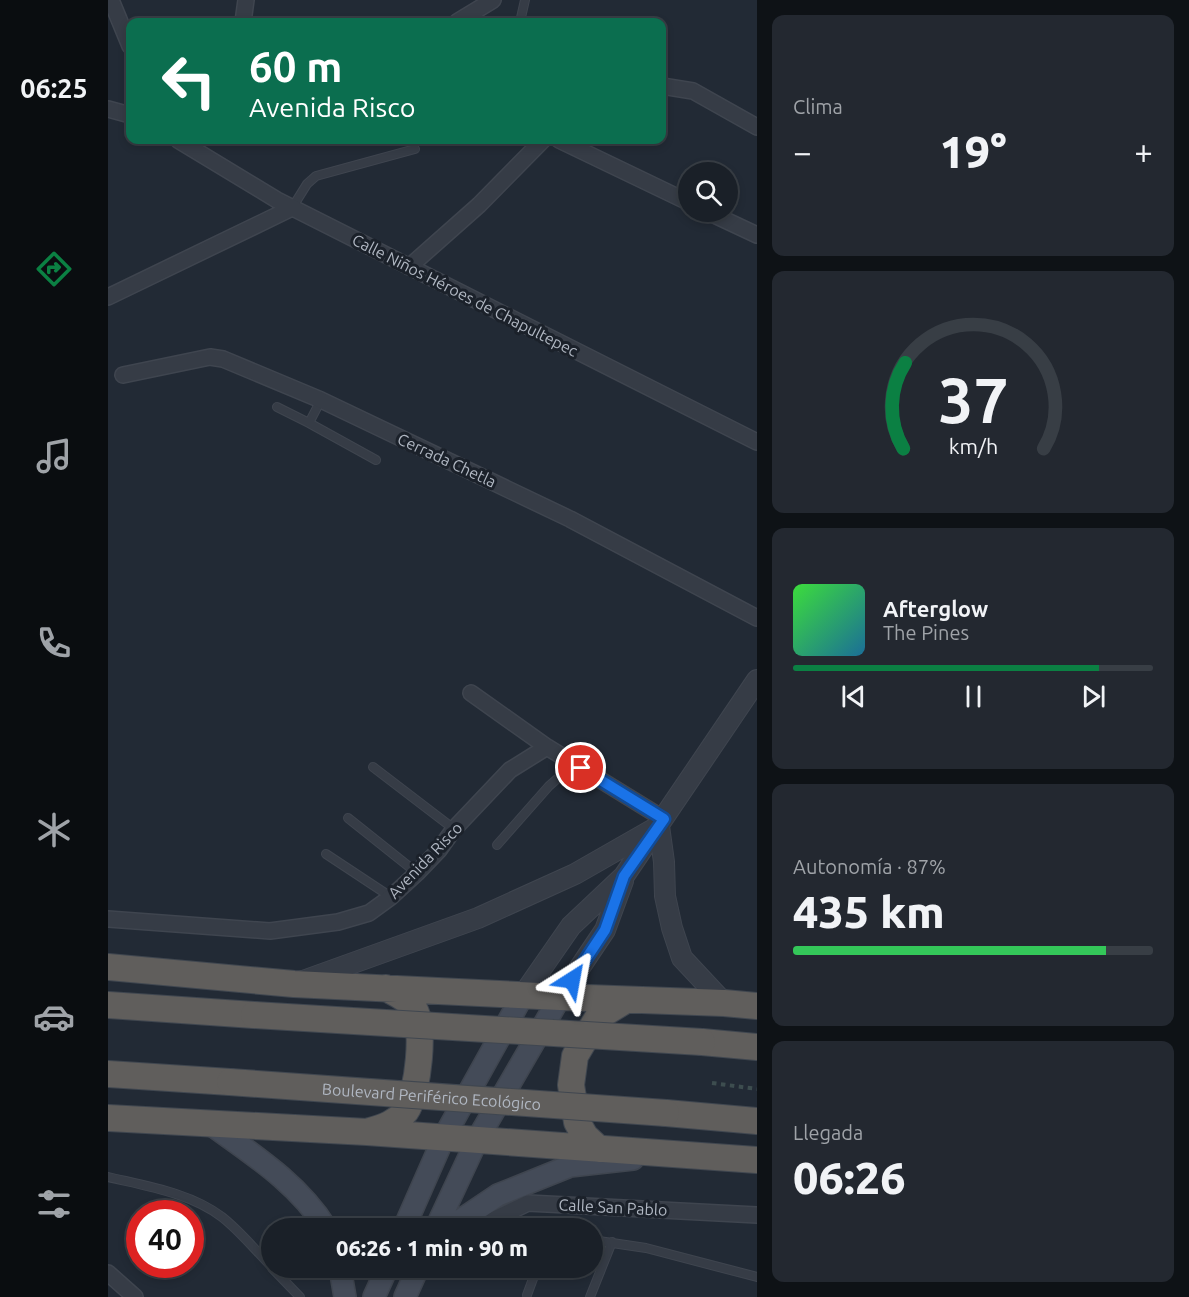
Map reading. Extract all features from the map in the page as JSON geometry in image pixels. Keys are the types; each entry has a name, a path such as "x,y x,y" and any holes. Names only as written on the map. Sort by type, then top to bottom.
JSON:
{"highway":[{"path":"108,967 294,984 757,1006"},
{"path":"367,1132 388,1125 406,1110 410,1102 420,1054 417,1014 408,1001 386,988"},
{"path":"598,1149 585,1136 577,1122 571,1084 575,1056 598,1017 626,1000"},
{"path":"108,1005 757,1047"},
{"name":"Boulevard Periférico Ecológico","path":"108,1074 757,1121"},
{"path":"108,1118 367,1132 757,1160"}],"main road":[{"path":"408,1218 444,1137 523,995"},
{"path":"441,1218 477,1140 560,997"},
{"path":"209,1124 286,1182 312,1207 319,1218"},
{"path":"464,1218 498,1195 570,1166 680,1153"},
{"path":"341,1278 344,1296"},
{"path":"374,1297 383,1278"},
{"path":"405,1297 414,1278"}],"street":[{"path":"111,0 126,36"},
{"path":"244,18 246,0"},
{"path":"464,18 493,0"},
{"path":"666,87 693,91 757,126"},
{"path":"108,109 126,109"},
{"name":"Calle Niños Héroes de Chapultepec","path":"185,144 292,208 757,442"},
{"path":"409,267 479,205 539,144"},
{"path":"567,144 678,197"},
{"path":"108,297 292,208"},
{"path":"729,222 757,235"},
{"name":"Cerrada Chetla","path":"123,375 210,357 222,358 321,400 570,519 757,618"},
{"path":"523,995 571,926 624,876 757,680"},
{"path":"471,693 662,823"},
{"name":"Avenida Risco","path":"108,919 270,931 338,922 369,913 417,873 439,850 454,829 510,770 548,747"},
{"path":"294,984 478,918 575,874 662,823"},
{"path":"662,823 665,896 682,958 724,1003"},
{"path":"560,997 605,930 624,876"},
{"name":"Calle San Pablo","path":"496,1218 528,1203 757,1215"},
{"path":"108,1273 135,1297"}],"lane":[{"path":"521,18 525,0"},
{"path":"292,208 307,184 316,176 415,149"},
{"path":"309,423 321,400"},
{"path":"277,407 376,460"},
{"path":"373,767 454,829"},
{"path":"496,845 549,786 557,779 581,768"},
{"path":"348,818 417,873"},
{"path":"326,854 391,897"},
{"path":"108,1178 162,1190 195,1202 222,1217 261,1256"},
{"path":"603,1241 646,1248 757,1277"},
{"path":"590,1297 612,1242"},
{"path":"282,1278 300,1297"},
{"path":"527,1295 533,1278"}],"path":[{"path":"712,1083 757,1089"}],"route":[{"path":"572,980 605,930 624,876 664,819 581,768"}]}
